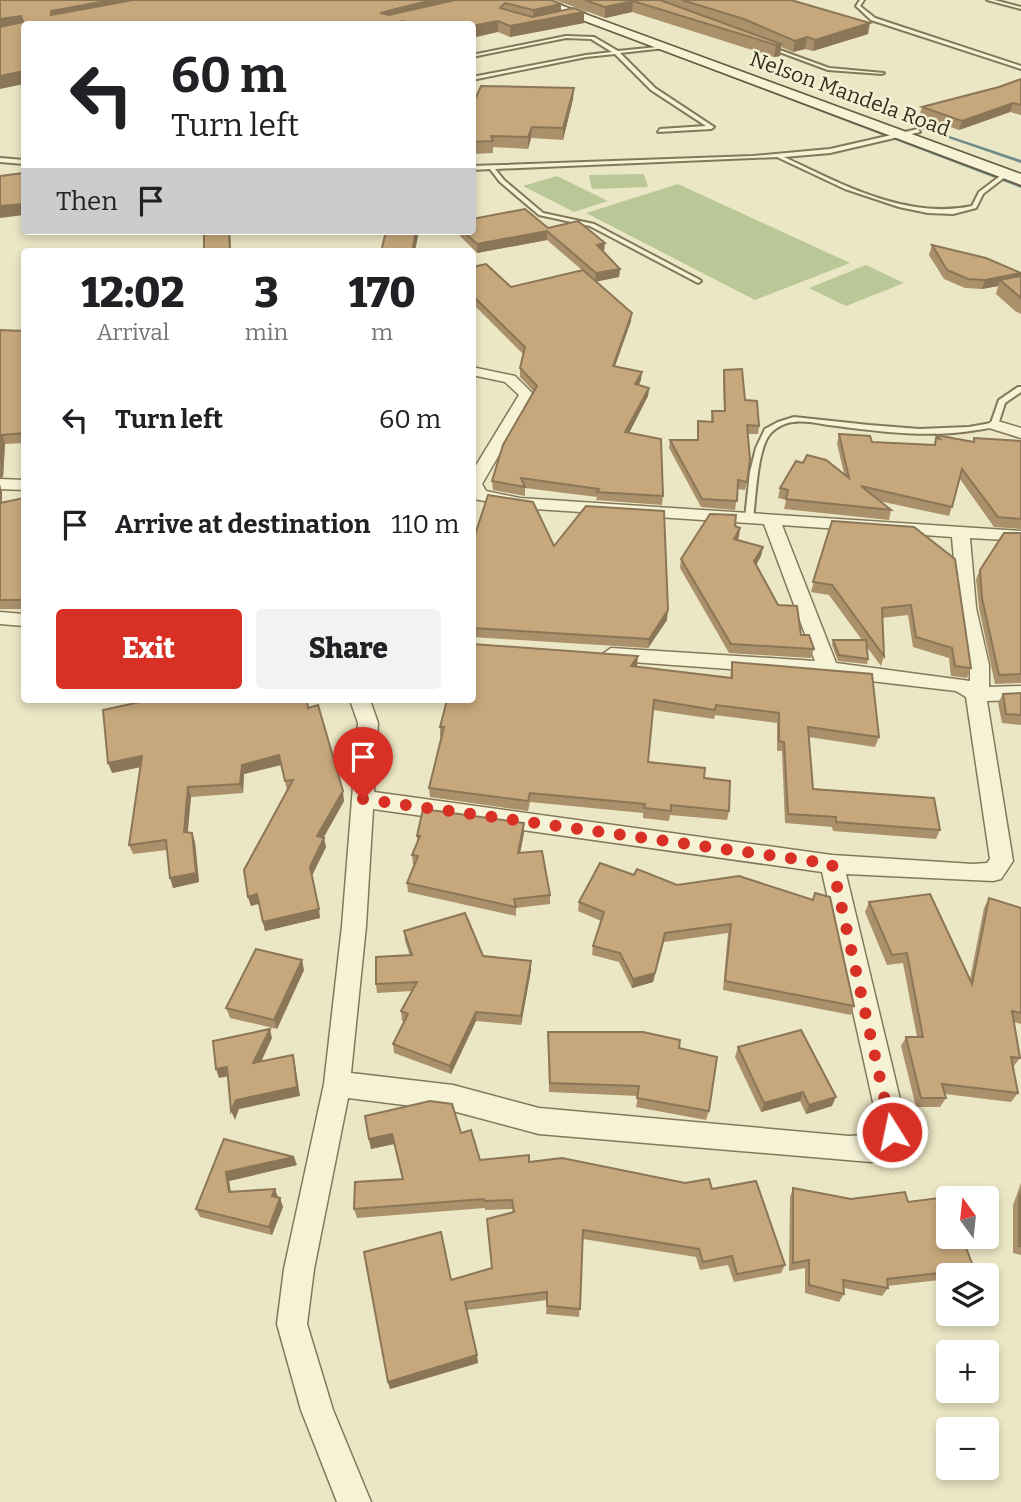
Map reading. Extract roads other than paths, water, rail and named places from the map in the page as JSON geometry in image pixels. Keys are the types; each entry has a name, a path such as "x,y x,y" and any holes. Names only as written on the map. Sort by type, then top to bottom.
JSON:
{"main road":[{"name":"Nelson Mandela Road","path":"534,0 763,86 910,133 1016,174"}],"street":[{"path":"476,372 507,376 520,383 527,395 519,413 489,455 476,480"},
{"path":"994,425 1021,433"},
{"path":"0,484 21,485"},
{"path":"476,488 480,495 520,503 1021,536"},
{"path":"771,520 828,670"},
{"path":"363,799 832,864 993,872 1002,861 976,694 981,683 980,670 966,607 966,574 960,532"},
{"path":"0,618 21,620"},
{"path":"595,654 828,670 961,685 976,694 1021,693"},
{"path":"354,1502 317,1410 292,1324 299,1269 337,1084 368,723 361,703"},
{"path":"337,1084 453,1098 539,1121 849,1149 881,1147 889,1142 891,1120 832,864"}],"lane":[{"path":"862,0 858,6 873,19 1021,68"},
{"path":"989,0 1021,8"},
{"path":"559,20 575,15"},
{"path":"476,55 575,36 592,38 616,52 653,89 711,127 660,131"},
{"path":"758,42 828,69 882,73"},
{"path":"476,78 616,52 665,47"},
{"path":"476,168 778,156 830,151 910,133"},
{"path":"778,156 863,193 916,209 940,212 956,213 974,207 981,193 1016,174"},
{"path":"0,160 21,162"},
{"path":"492,167 502,183 529,199 541,214 592,225 698,281"},
{"path":"749,519 760,445 767,432 778,425 794,419 935,433 994,425 1002,402 1021,389"}],"waterway":[{"path":"629,37 1021,187"},
{"path":"901,120 1021,162"}]}
